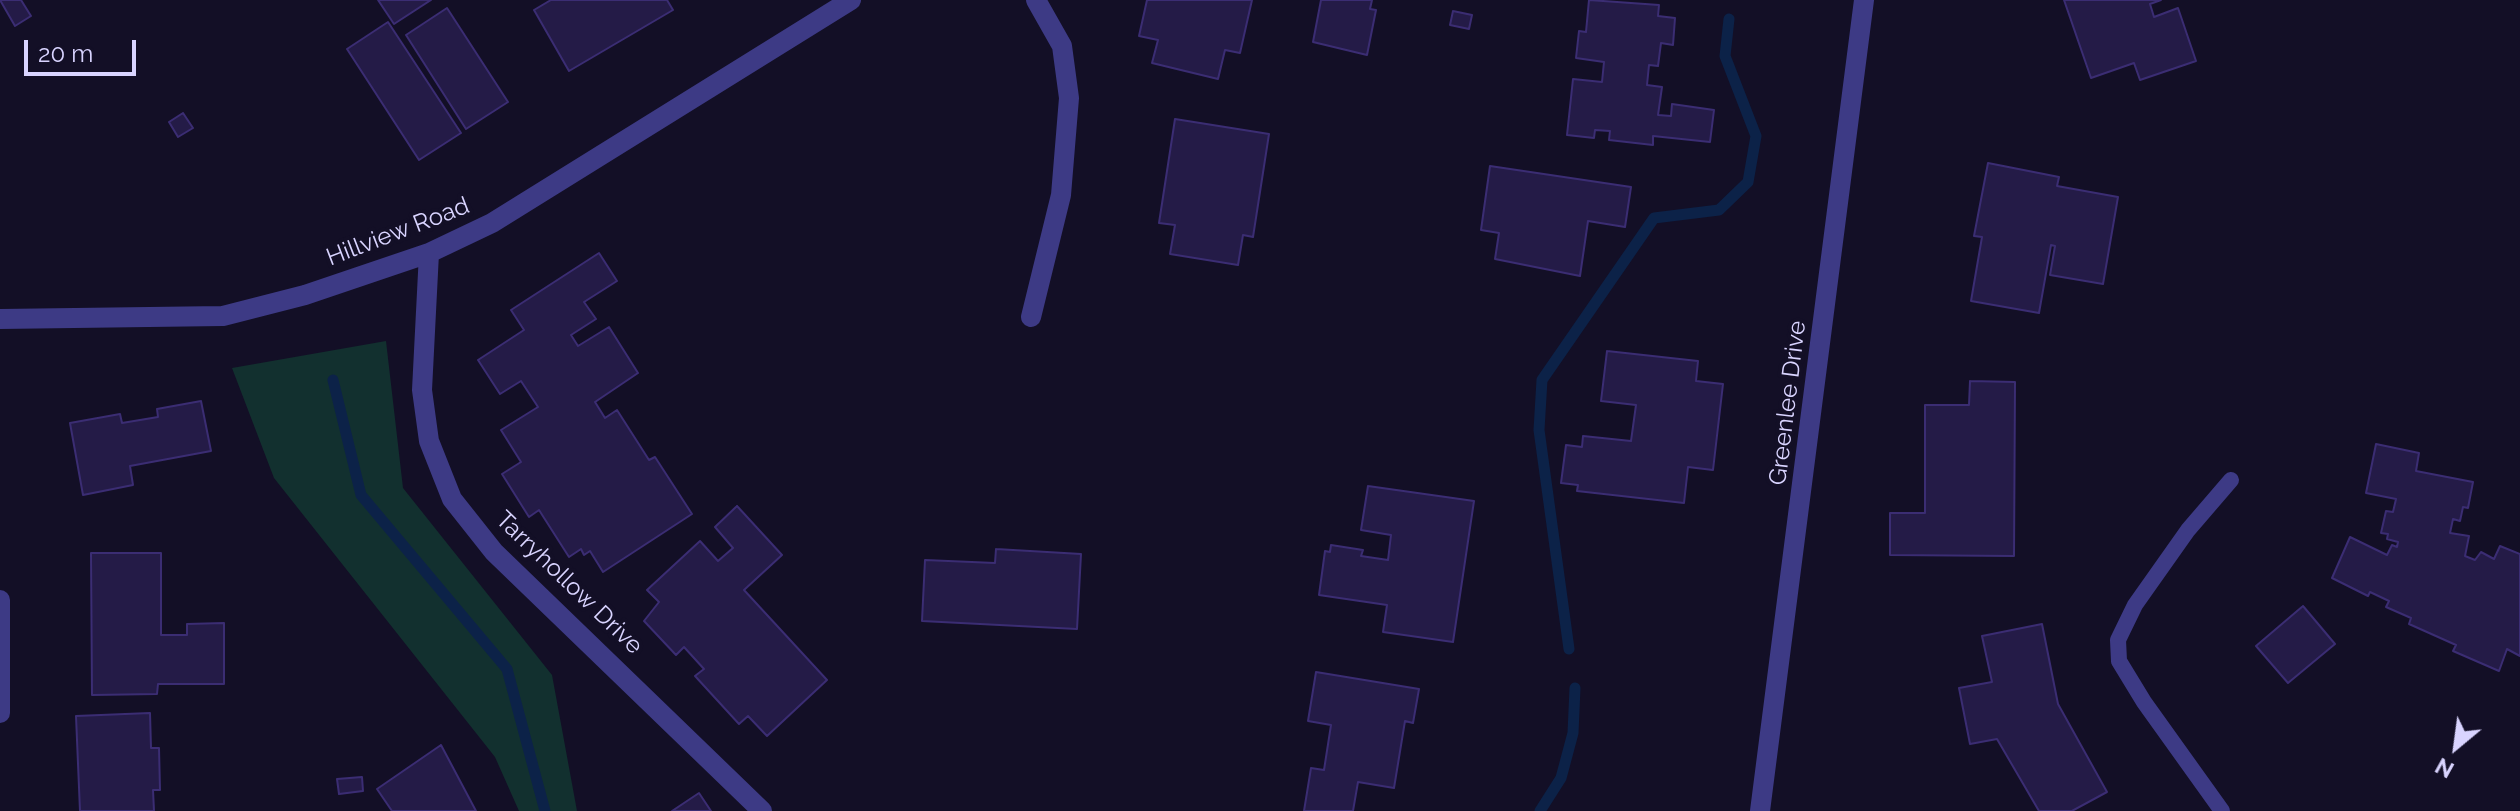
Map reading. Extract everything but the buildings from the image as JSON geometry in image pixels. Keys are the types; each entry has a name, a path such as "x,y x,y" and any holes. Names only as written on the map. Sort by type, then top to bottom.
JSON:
{"street":[{"name":"Hillview Road","path":"0,319 223,316 305,295 429,253 492,223 851,0"},
{"path":"1031,317 1061,195 1069,98 1062,46 1036,0"},
{"name":"Greenlee Drive","path":"1760,811 1777,699 1864,0"},
{"name":"Tarryhollow Drive","path":"429,253 422,390 429,441 452,499 494,552 762,811"},
{"path":"0,600 0,713"}],"lane":[{"path":"2222,811 2144,702 2119,661 2118,640 2144,593 2188,530 2231,480"}],"green space":[{"path":"386,341 403,488 552,675 577,811 519,811 495,757 274,478 232,368"}],"waterway":[{"path":"1569,649 1539,430 1542,380 1654,218 1719,210 1748,182 1756,136 1725,56 1729,19"},
{"path":"333,380 361,495 507,669 545,811"},
{"path":"1540,811 1561,778 1573,733 1575,688"}]}
